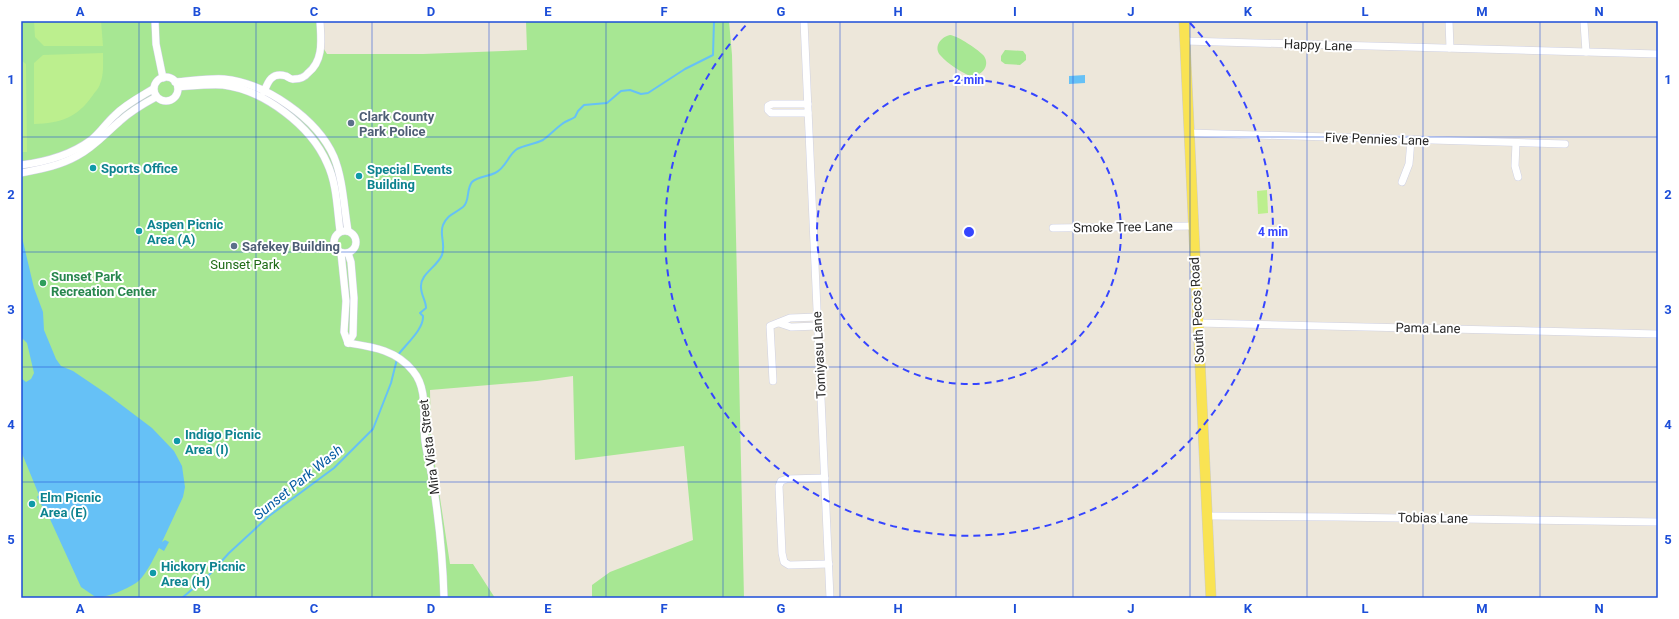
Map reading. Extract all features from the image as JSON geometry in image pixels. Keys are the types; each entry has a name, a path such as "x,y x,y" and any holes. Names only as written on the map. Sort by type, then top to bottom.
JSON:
{"main road":[{"name":"South Pecos Road","path":"1184,21 1211,598"}],"street":[{"path":"155,21 156,44 163,78"},
{"path":"263,95 268,81 273,76 279,75 293,80 304,77 315,68 320,58 321,50 320,21"},
{"name":"Tomiyasu Lane","path":"804,21 830,598"},
{"path":"1449,21 1450,48"},
{"path":"1584,22 1586,52"},
{"name":"Happy Lane","path":"1185,41 1658,54"},
{"path":"21,165 55,158 74,150 90,140 115,115 131,102 153,89 156,82 163,78 171,78 176,85 176,95 170,101 162,101 156,97 153,89"},
{"name":"Mira Vista Street","path":"176,85 224,85 263,95 283,110 300,125 320,148 328,163 335,187 344,231"},
{"path":"21,173 52,166 78,156 103,138 119,121 135,108 156,97"},
{"path":"808,104 772,104 768,106 768,110 771,113 808,113"},
{"name":"Five Pennies Lane","path":"1189,132 1565,144"},
{"path":"1402,182 1409,164 1411,140"},
{"path":"1516,143 1515,166 1518,177"},
{"name":"Smoke Tree Lane","path":"1053,228 1193,226"},
{"name":"Mira Vista Street","path":"344,231 355,236 356,244 353,250 345,253 336,250 333,243 335,235 344,231"},
{"name":"Mira Vista Street","path":"345,253 346,301 344,332 348,343 378,348 397,356 419,379 423,392 425,440 433,483 444,598"},
{"path":"773,381 770,326 790,318 818,317"},
{"path":"779,323 791,327 818,326"},
{"name":"Pama Lane","path":"1198,323 1658,334"},
{"path":"825,478 787,479 781,481 779,486 782,553 784,562 789,566 829,564"},
{"name":"Tobias Lane","path":"1207,516 1337,516 1658,522"}],"green space":[{"name":"Sunset Park","path":"21,21 320,21 321,44 327,54 423,54 527,50 526,21 729,21 732,55 744,598 592,598 592,585 610,572 693,540 684,446 575,460 573,376 537,381 430,390 431,438 450,564 473,564 495,598 21,598"},
{"path":"34,21 101,21 103,46 44,46 35,37"},
{"path":"950,35 978,50 984,56 986,64 981,73 970,76 955,68 941,56 938,50 939,43 943,38"},
{"path":"1005,50 1023,51 1026,55 1026,60 1020,65 1005,64 1001,61 1001,56"},
{"path":"103,53 102,77 98,88 87,103 68,118 34,124 34,63 43,55"},
{"path":"21,60 26,64 27,152 21,152"},
{"path":"1267,190 1268,213 1258,214 1257,191"}],"water":[{"path":"1085,75 1085,83 1069,84 1069,76"},
{"path":"21,233 34,288 43,312 44,330 56,359 61,366 73,371 107,394 152,428 174,451 182,466 185,487 183,497 162,542 165,540 169,542 164,551 159,548 146,572 136,583 102,597 97,598 81,587 44,506 42,506 37,497 39,495 21,451 21,378 26,382 31,379 34,373 27,343 21,337"}],"waterway":[{"name":"Sunset Park Wash","path":"398,355 418,331 423,321 423,316 420,313 426,308 421,290 421,282 442,255 443,225 449,216 465,205 472,182 499,171 517,149 543,140 563,123 575,117 584,105 607,103 621,91 630,90 641,94 648,93 685,69 713,55 714,21"},
{"name":"Sunset Park Wash","path":"182,598 209,575 229,553 269,516 334,468 373,429 391,383 397,359"}],"place":[{"name":"Clark County Park Police","path":"351,123"},
{"name":"Sports Office","path":"93,168"},
{"name":"Special Events Building","path":"359,176"},
{"name":"Aspen Picnic Area (A)","path":"139,231"},
{"name":"Safekey Building","path":"234,246"},
{"name":"Sunset Park Recreation Center","path":"43,283"},
{"name":"Indigo Picnic Area (I)","path":"177,441"},
{"name":"Elm Picnic Area (E)","path":"32,504"},
{"name":"Hickory Picnic Area (H)","path":"153,573"}]}
